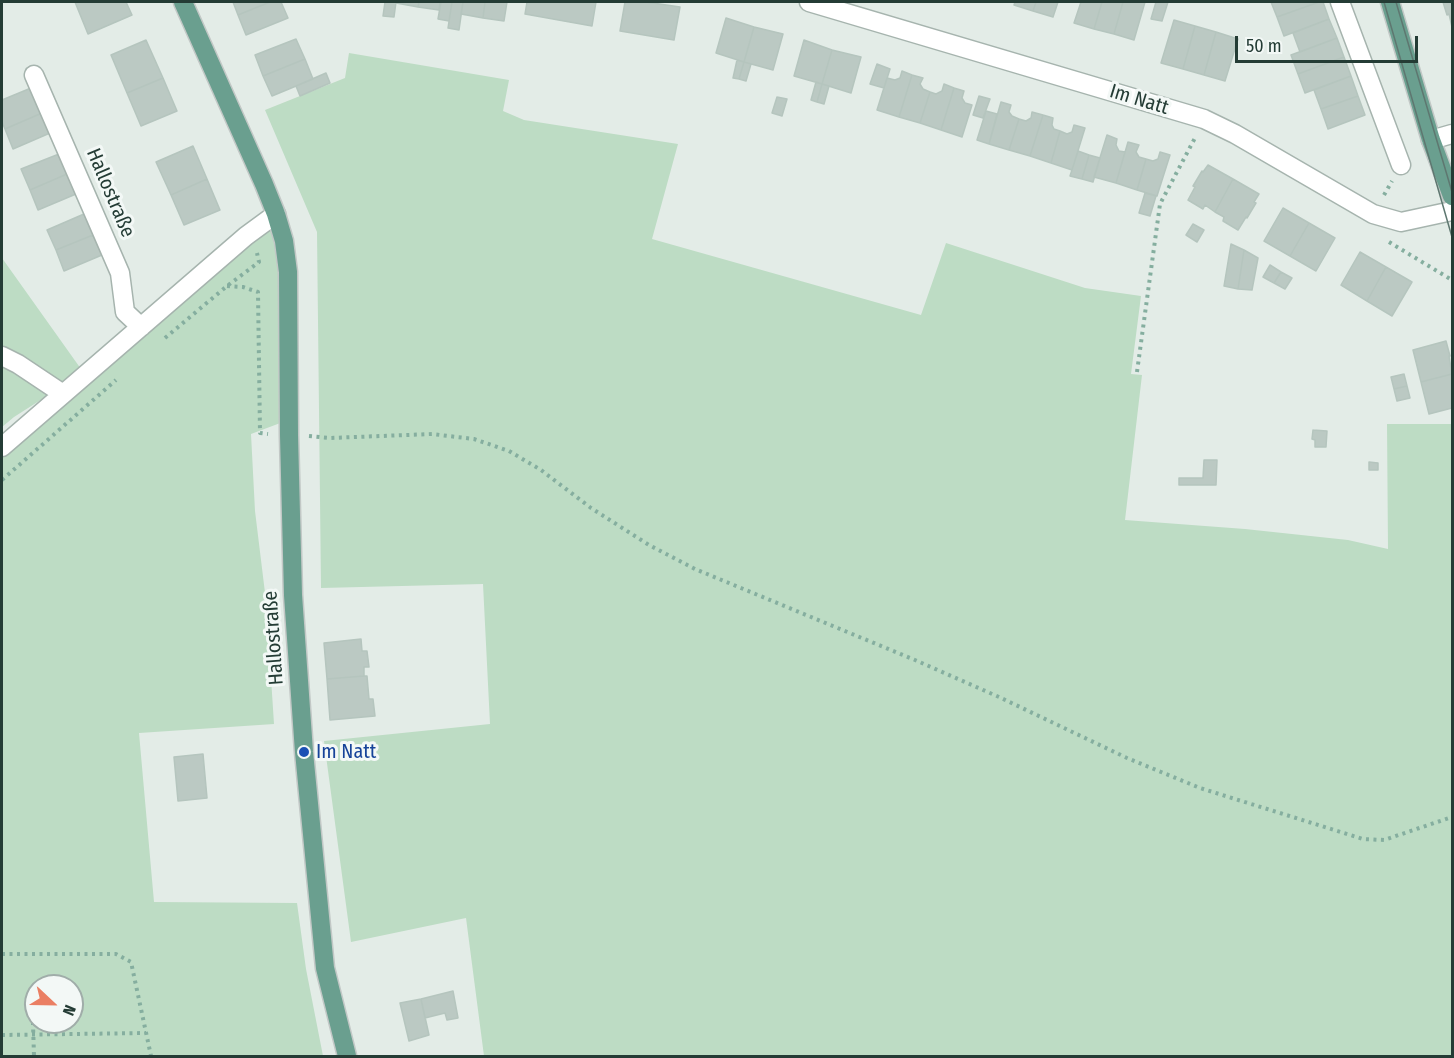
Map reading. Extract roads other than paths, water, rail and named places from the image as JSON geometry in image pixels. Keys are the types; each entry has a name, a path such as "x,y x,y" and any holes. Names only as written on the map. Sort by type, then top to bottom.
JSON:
{"main road":[{"name":"Hallostraße","path":"183,2 264,184 284,241 288,272 293,595 304,752 325,968 347,1056"},
{"path":"1390,2 1431,140 1452,196"}],"street":[{"name":"Im Natt","path":"809,2 1204,120 1235,134 1373,214 1401,222 1452,211"},
{"path":"1340,2 1401,165"},
{"name":"Hallostraße","path":"34,75 120,273 125,312 141,327"},
{"path":"1431,140 1452,134"},
{"path":"2,447 246,236 276,214"},
{"path":"2,356 63,394"}],"tram line":[{"path":"1384,2 1452,237"},
{"path":"1396,2 1452,192"}],"place":[{"name":"Im Natt","path":"304,752"}]}
